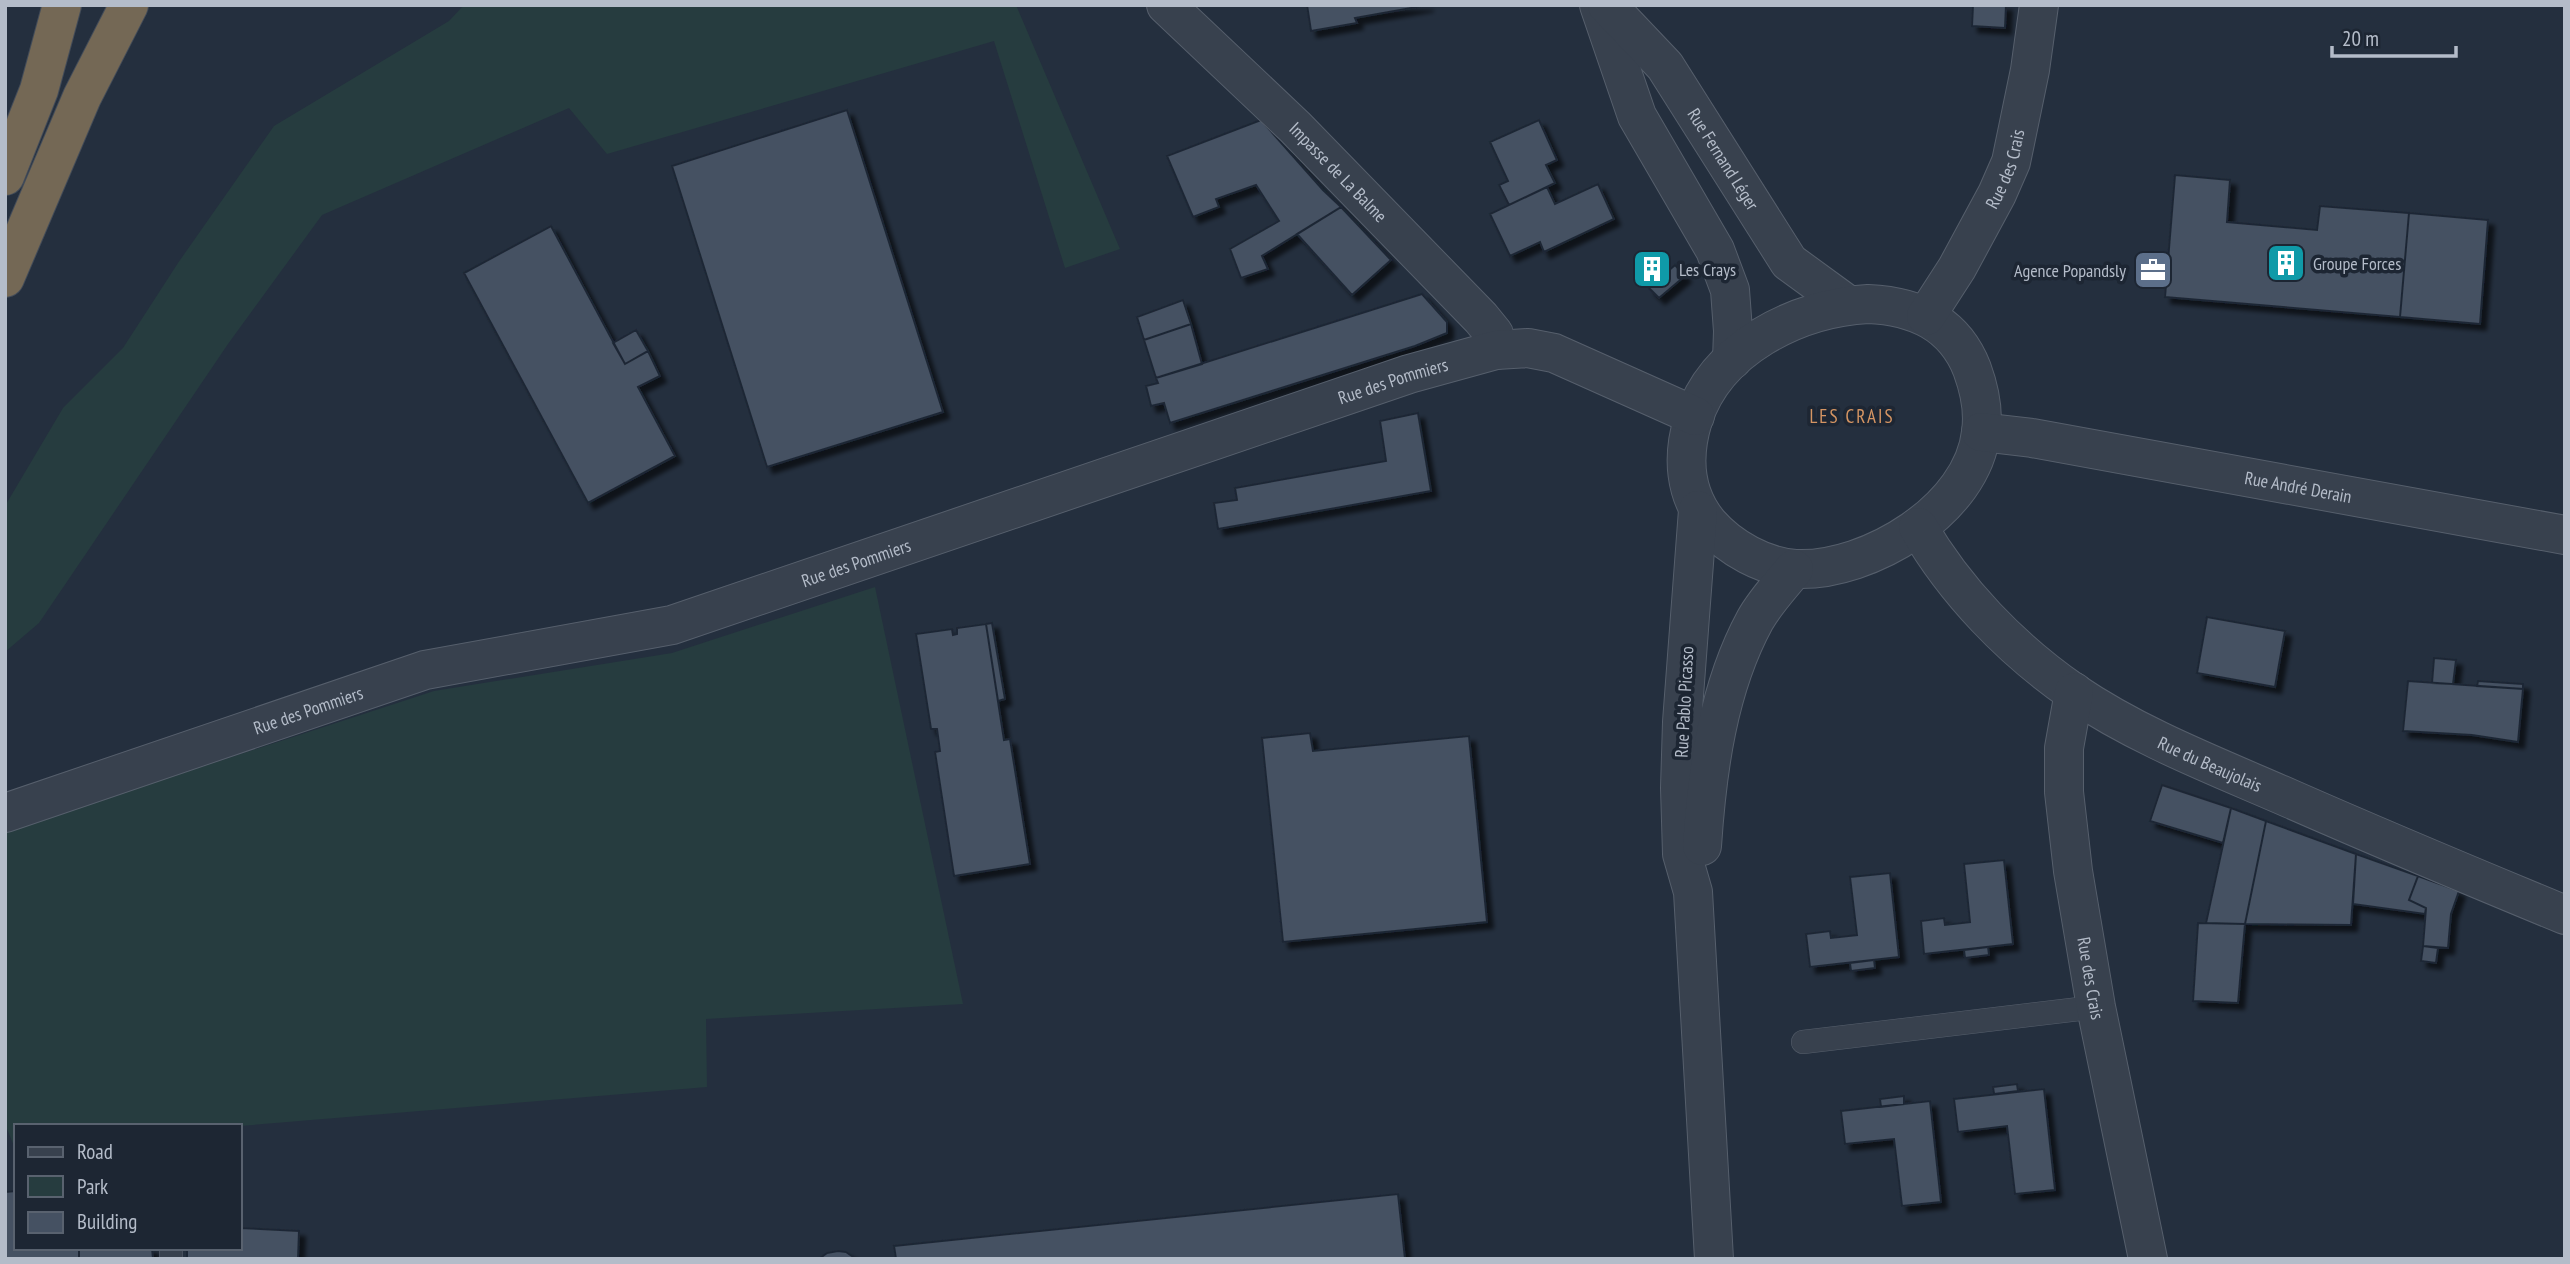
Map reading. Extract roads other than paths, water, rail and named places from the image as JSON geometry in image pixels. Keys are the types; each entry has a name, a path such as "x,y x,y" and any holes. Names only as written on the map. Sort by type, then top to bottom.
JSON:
{"highway":[{"path":"5,176 39,90 62,5"},
{"path":"5,278 82,97 129,5"}],"street":[{"name":"Impasse de La Balme","path":"1166,5 1295,127 1481,318 1493,334 1496,350"},
{"path":"1599,5 1637,116 1715,250 1730,290 1732,360"},
{"name":"Rue Fernand Léger","path":"1608,5 1665,66 1789,262 1848,305"},
{"name":"Rue des Crais","path":"1926,316 1957,268 2011,162 2030,70 2039,5"},
{"path":"1848,305 1887,305 1926,316 1944,327 1957,342 1978,384 1981,432 1973,461 1951,496 1918,527 1855,560 1794,569 1758,559 1733,547 1698,510 1689,487 1686,462 1688,439 1695,416 1717,376 1732,360 1787,323 1829,309 1848,305"},
{"name":"Rue des Pommiers","path":"5,813 425,670 672,625 1409,374 1496,350 1528,348 1554,353 1695,416"},
{"name":"Rue André Derain","path":"1981,432 2032,438 2565,535"},
{"name":"Rue Pablo Picasso","path":"1698,510 1682,722 1680,788 1682,854 1693,892 1714,1259"},
{"name":"Rue du Beaujolais","path":"1918,527 1953,579 1981,611 2041,668 2074,692 2131,726 2199,759 2565,915"},
{"name":"Rue Pablo Picasso","path":"1693,892 1702,850 1707,794 1725,692 1756,619 1794,569"},
{"name":"Rue des Crais","path":"2074,692 2064,748 2064,792 2073,871 2096,1007 2148,1259"}],"lane":[{"path":"1626,88 1665,66"},
{"path":"1803,1042 2096,1007"}],"place":[{"name":"Groupe Forces","path":"2286,263"},
{"name":"Les Crays","path":"1652,269"},
{"name":"Agence Popandsly","path":"2153,270"}],"district":[{"name":"LES CRAIS","path":"1852,416"}]}
